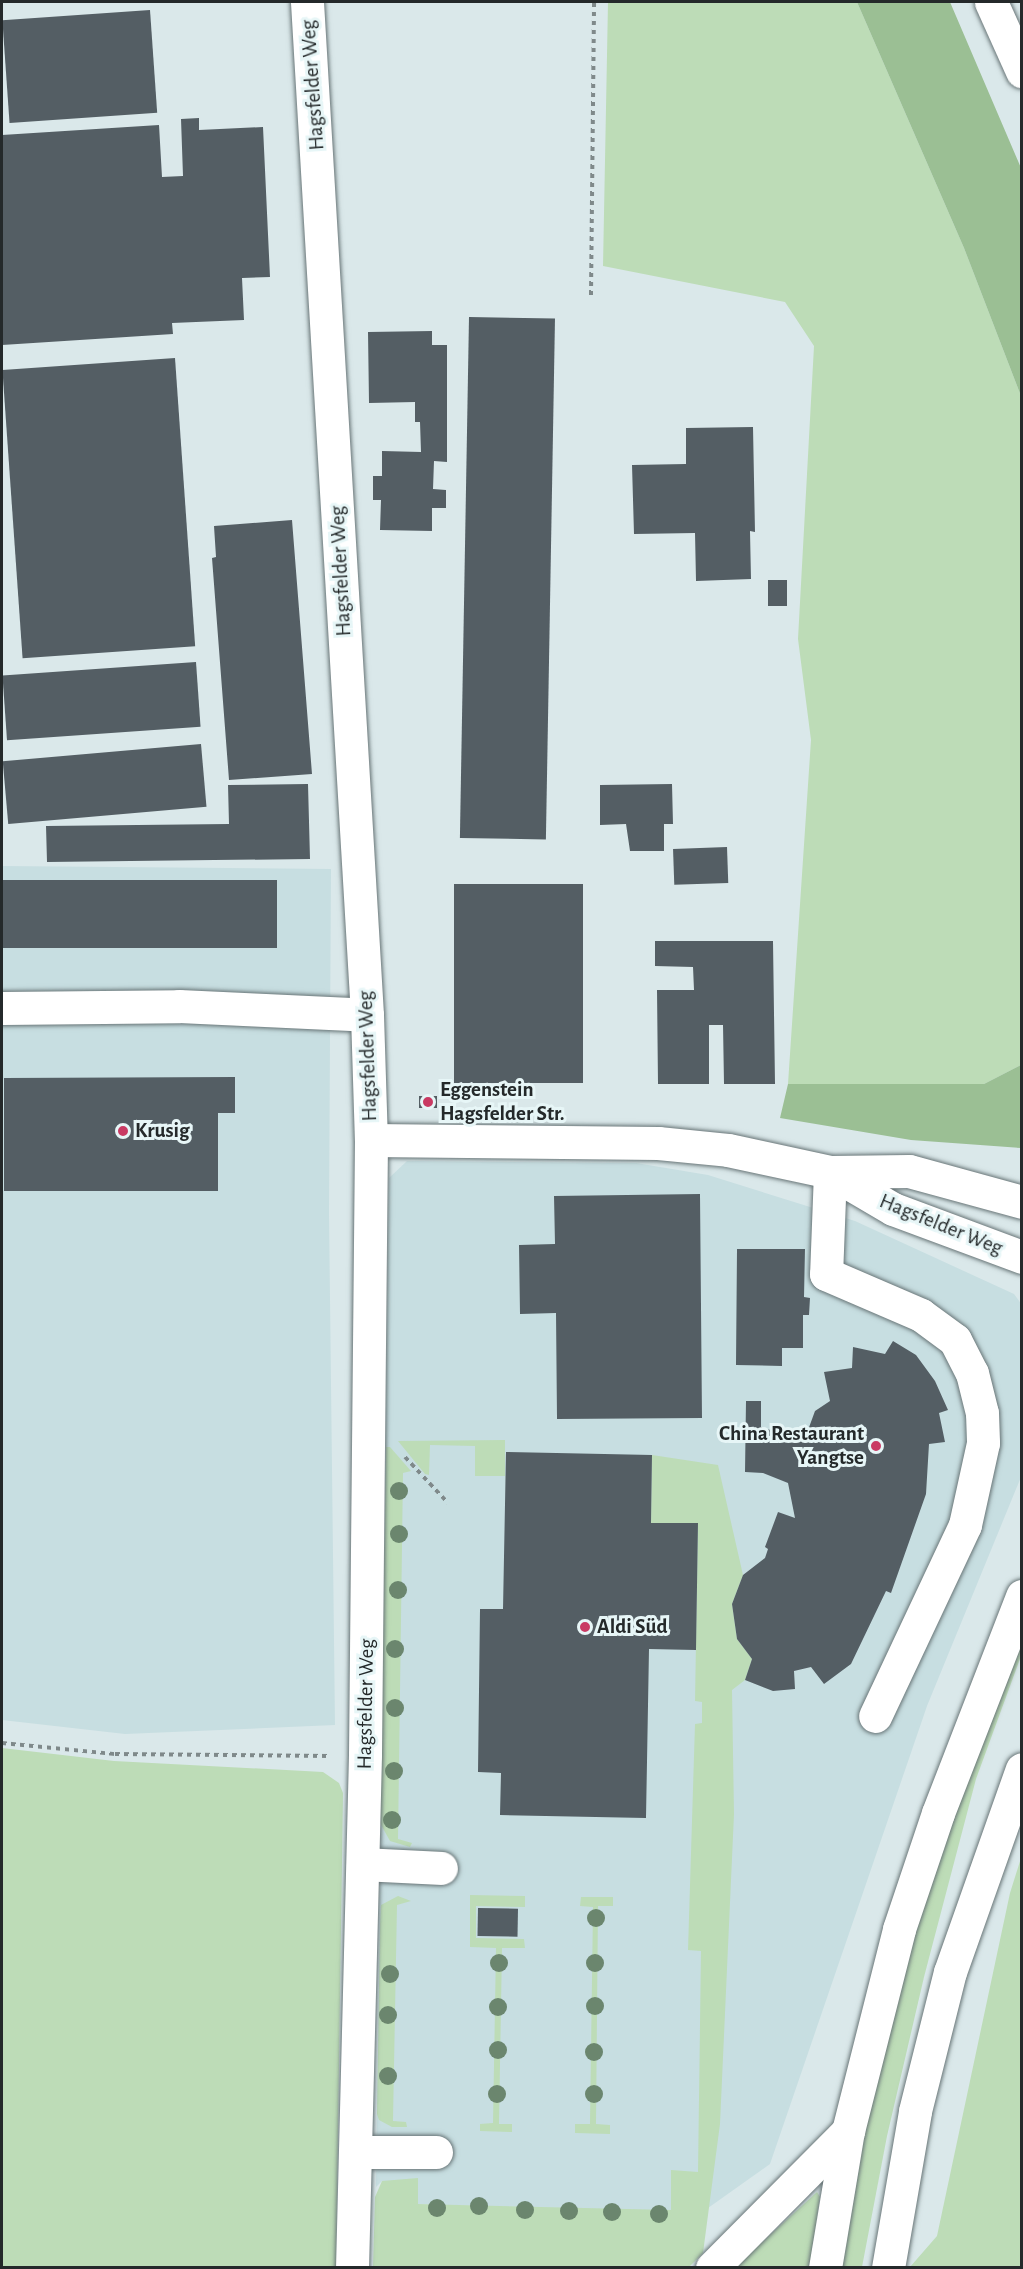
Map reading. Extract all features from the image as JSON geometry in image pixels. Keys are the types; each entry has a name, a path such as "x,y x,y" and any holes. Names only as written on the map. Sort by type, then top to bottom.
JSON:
{"main road":[{"name":"Hagsfelder Weg","path":"308,2 368,1015 371,1140 365,1755 352,2268"},
{"path":"991,2 1022,71"},
{"path":"2,1008 179,1006 368,1015"},
{"name":"Hagsfelder Weg","path":"371,1140 658,1143 728,1150 830,1172 909,1172 1017,1197"},
{"name":"Hagsfelder Weg","path":"830,1172 893,1209 1022,1257"},
{"path":"830,1172 826,1274 921,1315 955,1340 972,1373 982,1413 983,1443 965,1525 875,1716"},
{"path":"825,2268 848,2131 899,1929 938,1813 1022,1596"},
{"path":"888,2268 915,2111 950,1972 1022,1769"},
{"path":"363,1864 441,1868"},
{"path":"712,2268 848,2131"},
{"path":"354,2152 436,2152"}],"path":[{"path":"591,295 594,2"},
{"path":"370,1421 448,1503"},
{"path":"2,1743 115,1754 365,1755"}],"shaded area":[{"path":"2,866 331,869 329,1213 335,1725 125,1734 2,1720"},
{"path":"407,1161 636,1163 708,1175 855,1221 1014,1294 1022,1305 1021,1477 927,1706 770,2164 701,2213 418,2204 382,2181 376,2187 389,1178"}],"green space":[{"path":"608,2 857,2 964,248 1021,396 1021,1065 984,1084 788,1084 811,740 798,639 814,346 785,302 603,266"},
{"path":"857,2 950,2 1021,168 1021,396 964,248"},
{"path":"1021,1065 1021,1148 911,1140 780,1118 788,1084 984,1084"},
{"path":"505,1440 505,1476 475,1476 475,1446 430,1445 429,1475 425,1474 398,1441"},
{"path":"386,1447 390,1447 411,1471 403,1473 398,1839 412,1843 410,1847 390,1841 380,1823"},
{"path":"652,1455 718,1465 743,1575 732,1604 737,1639 752,1659 745,1680 732,1690 734,1814 720,2124 703,2253 688,2268 373,2268 375,2197 382,2181 418,2178 418,2204 671,2210 671,2170 698,2172 701,1951 688,1950 695,1724 702,1723 702,1702 695,1701 698,1524 651,1523"},
{"path":"1021,1629 1021,1656 976,1779 924,1977 887,2136 862,2267 839,2268 854,2168 922,1897"},
{"path":"2,1748 114,1761 323,1772 339,1783 343,1793 336,2267 2,2268"},
{"path":"1021,1858 1021,2267 910,2267 937,2236 1010,1893"},
{"path":"470,1895 525,1896 525,1907 476,1906 476,1938 524,1939 525,1948 502,1948 499,2124 512,2124 512,2132 480,2131 480,2124 493,2123 496,1948 470,1947"},
{"path":"398,1896 411,1901 397,1905 393,2121 406,2122 407,2127 392,2127 379,2120 377,2114 381,1905"},
{"path":"581,1897 613,1897 613,1906 598,1906 596,2124 610,2125 610,2134 575,2133 575,2124 590,2124 593,1907 580,1906"},
{"path":"817,2192 820,2197 810,2267 734,2268"}],"building":[{"path":"150,10 157,113 10,123 2,20"},
{"path":"199,118 199,130 263,127 270,277 242,278 244,320 172,323 173,334 2,345 2,135 159,125 162,177 183,176 181,119"},
{"path":"469,317 555,319 546,839 460,838"},
{"path":"432,331 432,345 447,345 447,462 434,461 433,489 446,490 446,508 432,508 432,531 380,530 381,500 373,500 373,476 382,476 382,451 421,452 420,422 415,422 415,402 369,403 368,332"},
{"path":"175,358 195,646 23,658 2,370"},
{"path":"753,427 755,532 750,531 751,579 696,581 695,533 634,534 632,465 686,464 686,428"},
{"path":"292,520 312,774 229,780 212,558 216,557 214,526"},
{"path":"768,580 787,580 787,606 768,606"},
{"path":"196,662 201,727 7,740 2,676"},
{"path":"201,744 206,807 8,824 3,761"},
{"path":"308,784 310,859 47,862 46,826 229,824 228,785"},
{"path":"672,784 673,824 664,824 664,851 630,851 626,824 600,825 600,785"},
{"path":"727,847 728,883 674,885 673,849"},
{"path":"2,880 277,880 277,948 2,948"},
{"path":"454,884 583,884 583,1083 454,1083"},
{"path":"655,941 773,941 775,1084 724,1084 723,1025 709,1025 709,1084 658,1084 657,990 694,990 693,967 655,966"},
{"path":"235,1077 235,1113 218,1113 218,1191 4,1191 4,1078"},
{"name":"Eggenstein Hagsfelder Str.","path":"419,1096 437,1096 437,1108 419,1108"},
{"path":"700,1194 702,1418 557,1419 556,1313 520,1314 519,1245 555,1244 554,1196"},
{"path":"737,1249 805,1249 804,1297 810,1298 809,1315 803,1315 803,1348 782,1348 782,1366 736,1365"},
{"path":"893,1341 916,1355 935,1381 948,1410 939,1413 945,1442 929,1444 926,1494 891,1593 886,1591 851,1664 824,1684 811,1667 794,1671 795,1689 773,1691 745,1680 752,1659 737,1639 732,1604 743,1575 765,1558 768,1549 765,1547 778,1512 795,1518 788,1483 763,1473 745,1472 746,1401 761,1401 761,1427 804,1441 815,1411 830,1401 824,1372 852,1368 853,1347 885,1354"},
{"path":"506,1452 652,1455 651,1523 698,1523 696,1650 649,1649 646,1818 500,1815 501,1773 478,1772 480,1609 503,1609"},
{"path":"478,1908 518,1909 518,1937 478,1936"}],"place":[{"name":"Eggenstein Hagsfelder Str.","path":"428,1102"},
{"name":"Krusig","path":"123,1131"},
{"name":"China Restaurant Yangtse","path":"876,1446"},
{"name":"Aldi Süd","path":"585,1627"}]}
